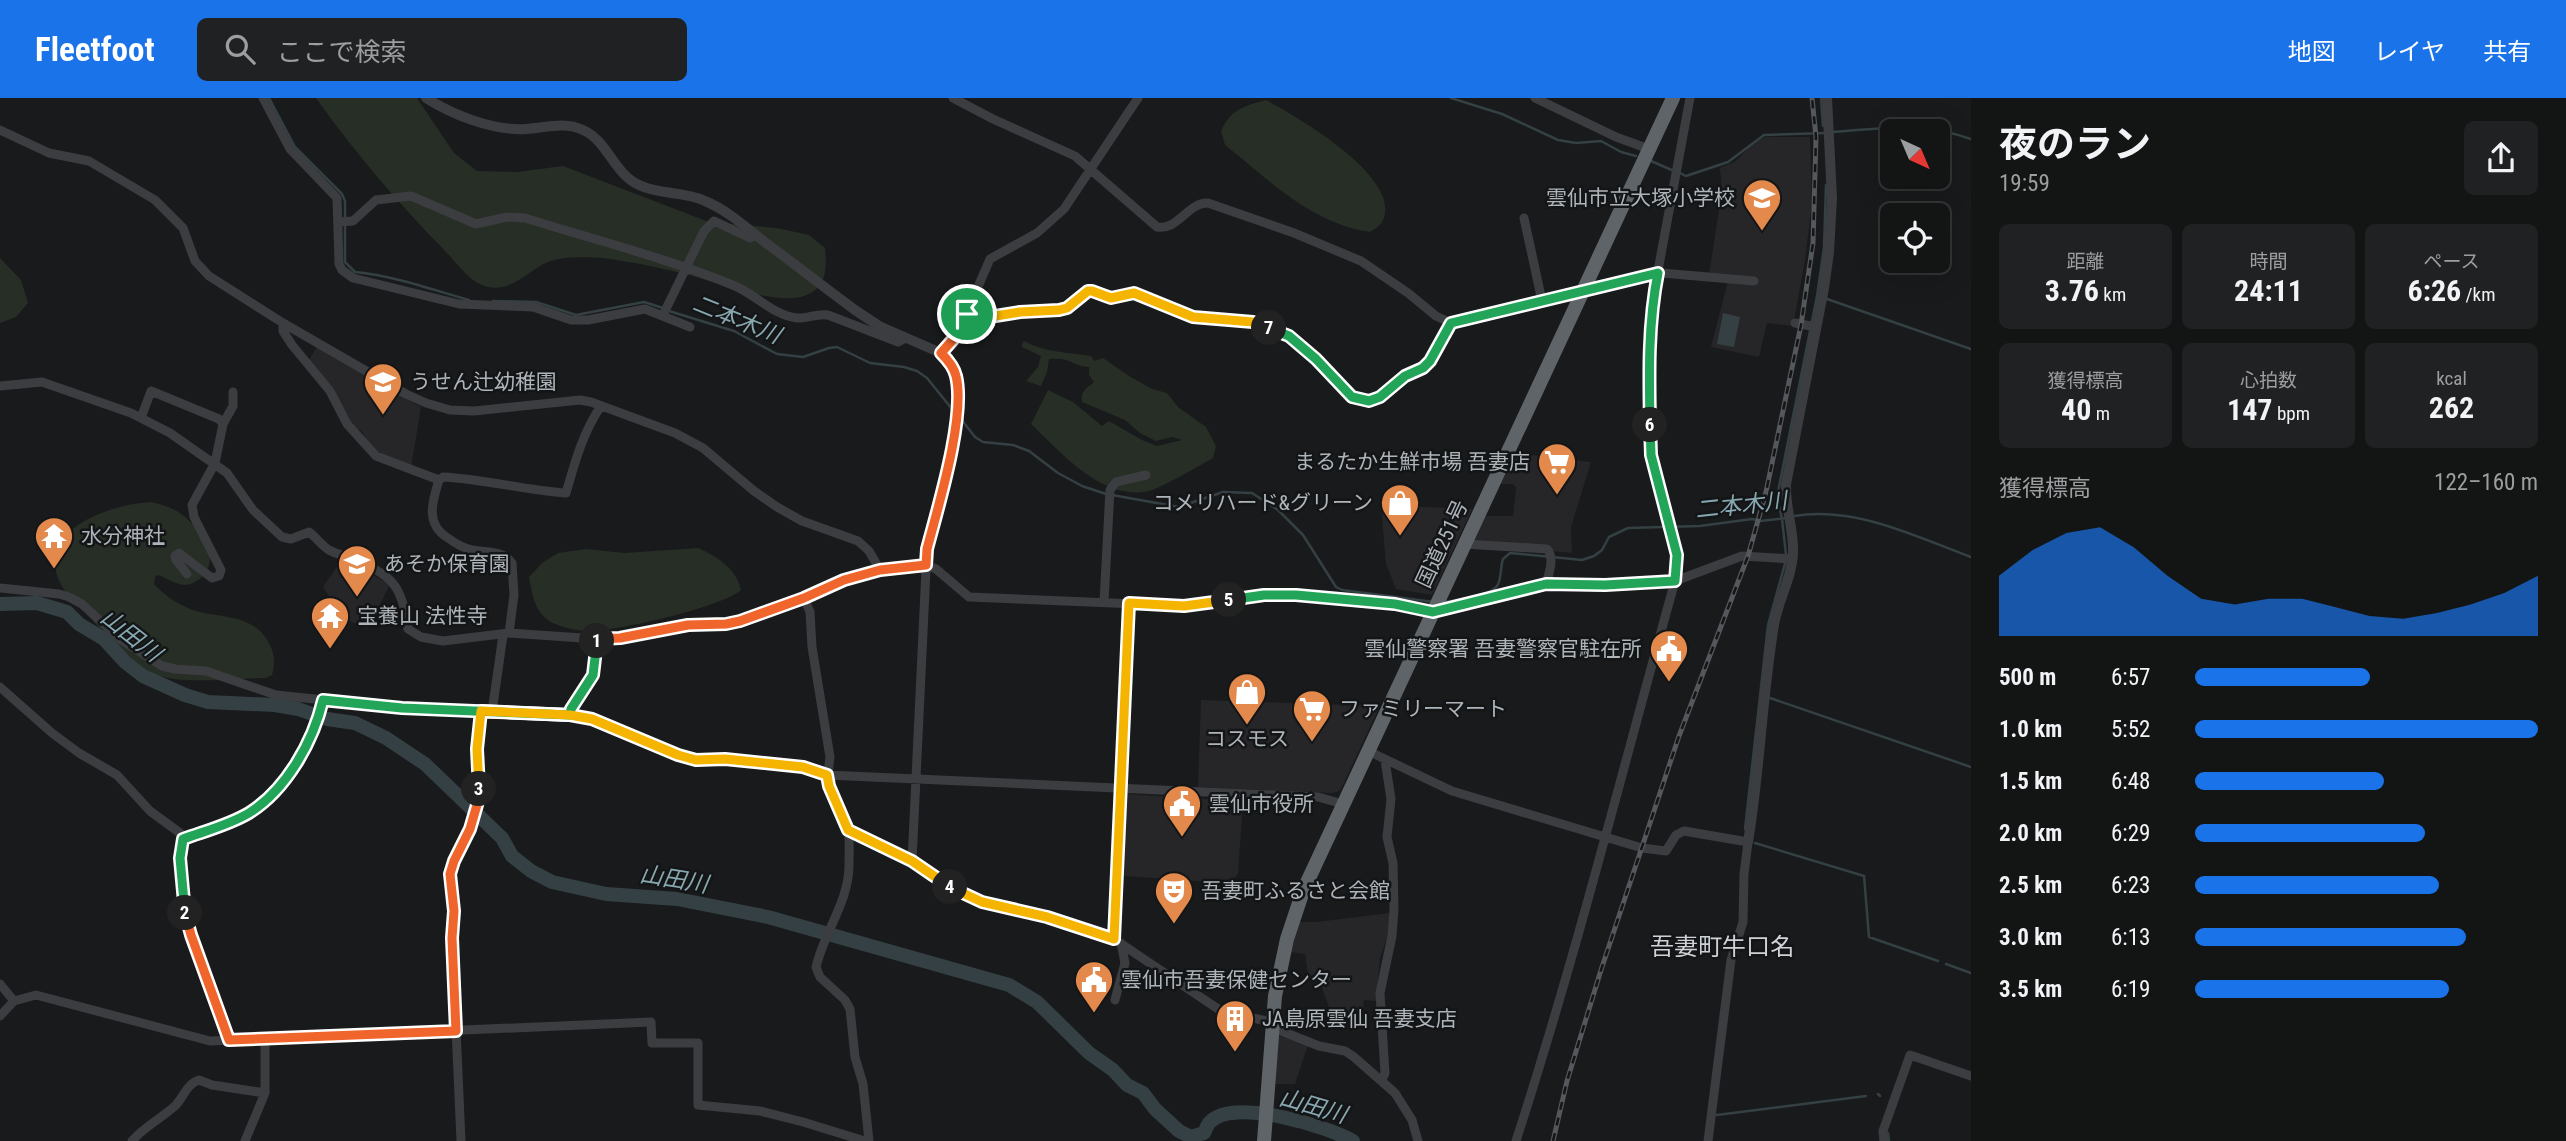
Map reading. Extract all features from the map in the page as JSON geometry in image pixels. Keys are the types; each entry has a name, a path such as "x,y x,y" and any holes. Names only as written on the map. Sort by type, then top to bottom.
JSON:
{"highway":[{"name":"国道251号","path":"1264,1139 1271,1024 1287,939 1303,891 1673,98"}],"street":[{"path":"263,98 290,149 337,198 343,222 339,264 342,270 353,278 459,304 484,307 525,306 571,320 588,320 638,309 664,311 690,327"},
{"path":"426,98 471,119 500,127 526,130 569,125 583,130 595,137 626,177 652,190 690,195 706,201 855,310 905,338 941,353 956,373 957,421 927,549 912,861"},
{"path":"953,98 1075,156 1157,227 1168,227 1198,204 1208,203 1294,233 1361,261 1436,316 1451,323 1658,273 1754,281"},
{"path":"941,353 957,335 990,259 1051,223 1064,209 1138,98"},
{"path":"1535,98 1616,137 1649,149"},
{"path":"1516,1141 1553,1027 1675,581 1677,555 1651,455 1650,345 1652,303 1690,98"},
{"path":"1708,1141 1731,960 1743,922 1744,874 1756,795 1774,623 1793,559 1786,484 1824,288 1831,227 1827,98"},
{"path":"0,130 49,153 89,161 155,200 183,228 200,270 283,323 406,394 450,410 474,411 580,400 674,433 703,448 777,507 802,521 858,541 869,551 880,570"},
{"path":"343,222 376,200 411,196 476,225 507,218 525,218 737,287 766,306 797,318 828,315 898,342 905,338"},
{"path":"1524,218 1542,301"},
{"path":"664,311 704,231 713,221 750,238 756,235"},
{"path":"1361,256 1396,279 1398,286"},
{"path":"967,314 983,318 1059,310 1067,308 1088,291 1111,298 1128,293 1141,295 1193,317 1253,322 1289,336 1316,359 1352,397 1369,401 1380,397 1405,376 1423,368 1430,361 1451,323"},
{"path":"283,323 283,331 330,391 347,424 376,456 439,480"},
{"path":"1795,323 1816,327"},
{"path":"0,386 42,382 141,418 170,433 227,473 253,510 282,537 291,539 309,532 328,550 387,577 395,584 402,599 408,629 412,633 443,641 506,634 620,638 688,625 726,624 804,598 844,580 880,570 926,565 936,569 969,597 1184,606 1264,595 1296,595 1436,606 1546,584 1605,585 1675,581 1742,556 1793,559"},
{"path":"141,418 151,391 219,419 223,424"},
{"path":"187,574 176,560 175,556 179,553 212,578 219,576 221,570 192,511 194,499 215,463 223,424 233,406 233,392"},
{"path":"492,712 514,595 512,563 503,554 461,547 441,534 432,520 431,510 439,480 443,477 480,479 538,491 566,493 577,453 592,419 601,406"},
{"path":"1104,602 1112,486 1116,482 1146,475"},
{"path":"1464,544 1547,549 1551,559 1546,584"},
{"path":"0,588 69,597 82,604 121,640 162,666 206,671 276,695 322,703 570,715 592,719 696,760 725,759 803,767 827,775 1318,797 1343,804"},
{"path":"0,1016 13,1001 36,995 210,1041 651,1022 652,1043 698,1043 698,1105 760,1111 867,1141 863,1084 855,1057 850,1009 845,1000 816,970 847,878 848,830 829,786 827,775 830,757 812,647 810,612 804,598"},
{"path":"1115,1000 1125,963 1118,941 1129,603"},
{"path":"570,715 595,668 597,639"},
{"path":"0,687 52,733 79,753 117,775 150,811 180,833 183,839 180,858 183,904 191,935 229,1040"},
{"path":"183,839 234,821 252,811 288,775 315,723 322,703"},
{"path":"461,1141 452,938 454,911 450,874 470,829 479,798 477,749 481,711"},
{"path":"1368,751 1452,791 1662,852 1668,849 1676,835 1684,831 1748,842"},
{"path":"1381,1080 1385,1073 1380,993 1392,936 1394,910 1393,863 1387,837 1391,799 1385,760"},
{"path":"848,830 912,861 952,889 982,902 1047,917 1118,941 1221,1011 1271,1024 1319,1046 1345,1051 1381,1080 1405,1106 1418,1141"},
{"path":"0,984 13,1001"},
{"path":"245,1141 265,1093 265,1038"},
{"path":"1884,1141 1882,1131 1910,1055 1971,1076"},
{"path":"132,1141 139,1132 173,1108 194,1082 199,1080 212,1086 265,1093"}],"shaded area":[{"path":"316,98 417,98 454,153 477,171 517,172 563,166 709,222 777,228 809,235 825,248 824,277 812,293 778,298 646,265 605,258 574,258 548,262 507,286 487,287 468,276 411,215 361,158"},
{"path":"1266,100 1322,134 1364,169 1378,187 1385,205 1380,225 1370,232 1329,220 1292,199 1225,145 1221,131 1229,118 1245,107"},
{"name":"雲仙市立大塚小学校","path":"1765,137 1810,137 1812,203 1793,326 1767,323 1759,357 1711,347 1729,277 1709,274 1722,191 1720,168 1736,161 1752,144"},
{"path":"0,258 21,280 28,303 16,317 0,323"},
{"path":"1723,313 1740,317 1734,347 1717,344"},
{"path":"1024,341 1049,350 1091,356 1094,361 1103,358 1152,389 1167,393 1178,407 1206,427 1216,446 1213,458 1150,491 1128,492 1097,481 1068,459 1031,424 1048,390 1073,402 1102,426 1109,421 1157,446 1182,440 1172,437 1156,441 1140,433 1125,420 1082,402 1083,392 1094,382 1089,375 1089,367 1062,359 1049,359 1041,386 1026,381 1038,367 1041,356 1022,347"},
{"name":"うせん辻幼稚園","path":"317,347 421,407 411,468 383,457 370,446 362,432 350,424 334,389 309,360"},
{"path":"1514,453 1591,462 1571,527 1572,553 1470,543 1483,516 1513,516 1516,487 1513,484 1500,484"},
{"path":"150,502 173,509 194,525 209,550 210,559 203,576 194,582 181,584 158,575 154,584 173,600 190,609 237,619 255,627 263,634 272,651 272,675 266,678 180,680 157,675 133,660 65,591 56,571 56,553 63,539 76,526 93,516 132,504"},
{"path":"1381,505 1472,509 1432,595 1396,589 1386,564"},
{"path":"698,548 725,564 735,575 741,590 730,597 691,611 598,631 555,624 543,616 534,601 529,577 542,563 558,553 586,549 624,553"},
{"name":"あそか保育園","path":"342,559 390,584 368,629 340,617 323,587"},
{"path":"1201,700 1376,706 1378,710 1341,789 1337,792 1198,787"},
{"name":"雲仙市役所","path":"1127,794 1243,803 1238,874 1230,883 1123,876"},
{"path":"1390,913 1388,935 1380,958 1376,1001 1364,1000 1363,1011 1350,1010 1348,1014 1334,1021 1318,977 1308,975 1305,954 1289,952 1298,922"},
{"path":"1276,1035 1308,1045 1295,1084 1275,1084"}],"waterway":[{"name":"二本木川","path":"269,98 295,147 342,194 345,201 345,219"},
{"path":"1451,98 1502,114 1558,140 1576,143 1601,141 1621,152 1636,156"},
{"path":"1821,98 1823,126"},
{"path":"1833,132 1919,128 1971,139"},
{"path":"1680,173 1686,176 1728,162 1764,135 1826,133"},
{"path":"1651,161 1674,171"},
{"path":"1786,555 1777,497 1817,296 1824,248 1826,185"},
{"name":"二本木川","path":"345,225 345,262 355,272 398,280 469,300"},
{"path":"1827,299 1971,349"},
{"name":"二本木川","path":"493,301 536,302 576,315 644,302 663,308"},
{"name":"二本木川","path":"669,311 734,331 777,354 803,357 837,347 870,363 917,371 927,378 952,409"},
{"name":"二本木川","path":"961,419 975,437 983,442 1013,445 1029,451 1058,473 1082,486 1106,494"},
{"name":"二本木川","path":"1112,495 1179,507 1223,492 1252,493 1278,510 1303,535 1336,587 1434,602"},
{"name":"二本木川","path":"1794,516 1840,515 1862,519 1906,532 1971,557"},
{"name":"二本木川","path":"1444,602 1473,597 1493,589 1500,580 1503,559 1510,553 1582,560 1594,556 1602,550 1609,537 1628,528 1700,526 1752,519 1761,521 1787,518"},
{"path":"1745,829 1768,625 1786,560"},
{"name":"山田川","path":"0,604 37,603 67,612 79,624 104,639 125,662 143,676 185,695 208,702 275,705 298,709 327,719 355,723 386,738 425,764 502,838 512,856 531,871 552,882 606,894 677,899 768,917 1009,985 1037,1002 1089,1053 1113,1070 1127,1085 1143,1093 1155,1109 1179,1131 1191,1137 1204,1133 1209,1123 1221,1115 1238,1112 1303,1122 1353,1141"},
{"path":"1770,698 1971,767"},
{"path":"1755,843 1864,876 1869,937 1938,961"},
{"path":"1946,964 1971,973"},
{"path":"1717,1115 1866,1096"},
{"path":"1888,1133 1889,1141"}],"railway":[{"path":"1553,1141 1567,1081 1601,970 1679,736 1748,556 1766,492 1801,325 1813,243 1816,137 1812,98"}],"place":[{"name":"雲仙市立大塚小学校","path":"1762,232"},
{"name":"うせん辻幼稚園","path":"383,416"},
{"name":"まるたか生鮮市場 吾妻店","path":"1557,496"},
{"name":"コメリハード&グリーン","path":"1400,537"},
{"name":"水分神社","path":"54,570"},
{"name":"あそか保育園","path":"357,598"},
{"name":"宝養山 法性寺","path":"330,650"},
{"name":"雲仙警察署 吾妻警察官駐在所","path":"1669,683"},
{"name":"コスモス","path":"1247,726"},
{"name":"ファミリーマート","path":"1312,743"},
{"name":"雲仙市役所","path":"1182,838"},
{"name":"吾妻町ふるさと会館","path":"1174,925"},
{"name":"雲仙市吾妻保健センター","path":"1094,1014"},
{"name":"JA島原雲仙 吾妻支店","path":"1235,1053"}],"district":[{"name":"吾妻町牛口名","path":"1722,947"}],"route":[{"path":"967,314 957,335 941,353 956,373 957,421 927,549 926,565 880,570 844,580 740,621 688,625 620,638 597,639 593,675 571,709 570,715 456,709 402,708 323,700 299,757 273,792 252,811 234,821 183,839 180,858 183,904 191,935 229,1040 456,1031 452,938 454,911 450,874 467,839 479,798 477,749 481,711 570,715 592,719 696,760 725,759 815,770 827,775 848,830 912,861 952,889 982,902 1047,917 1114,939 1129,603 1184,606 1264,595 1296,595 1395,604 1433,612 1546,584 1605,585 1675,581 1677,555 1673,533 1651,455 1650,345 1652,303 1658,273 1451,323 1430,361 1423,368 1412,371 1391,390 1369,401 1352,397 1316,359 1289,336 1253,322 1193,317 1134,293 1111,298 1088,291 1067,308 1059,310 983,318 967,314"}]}
